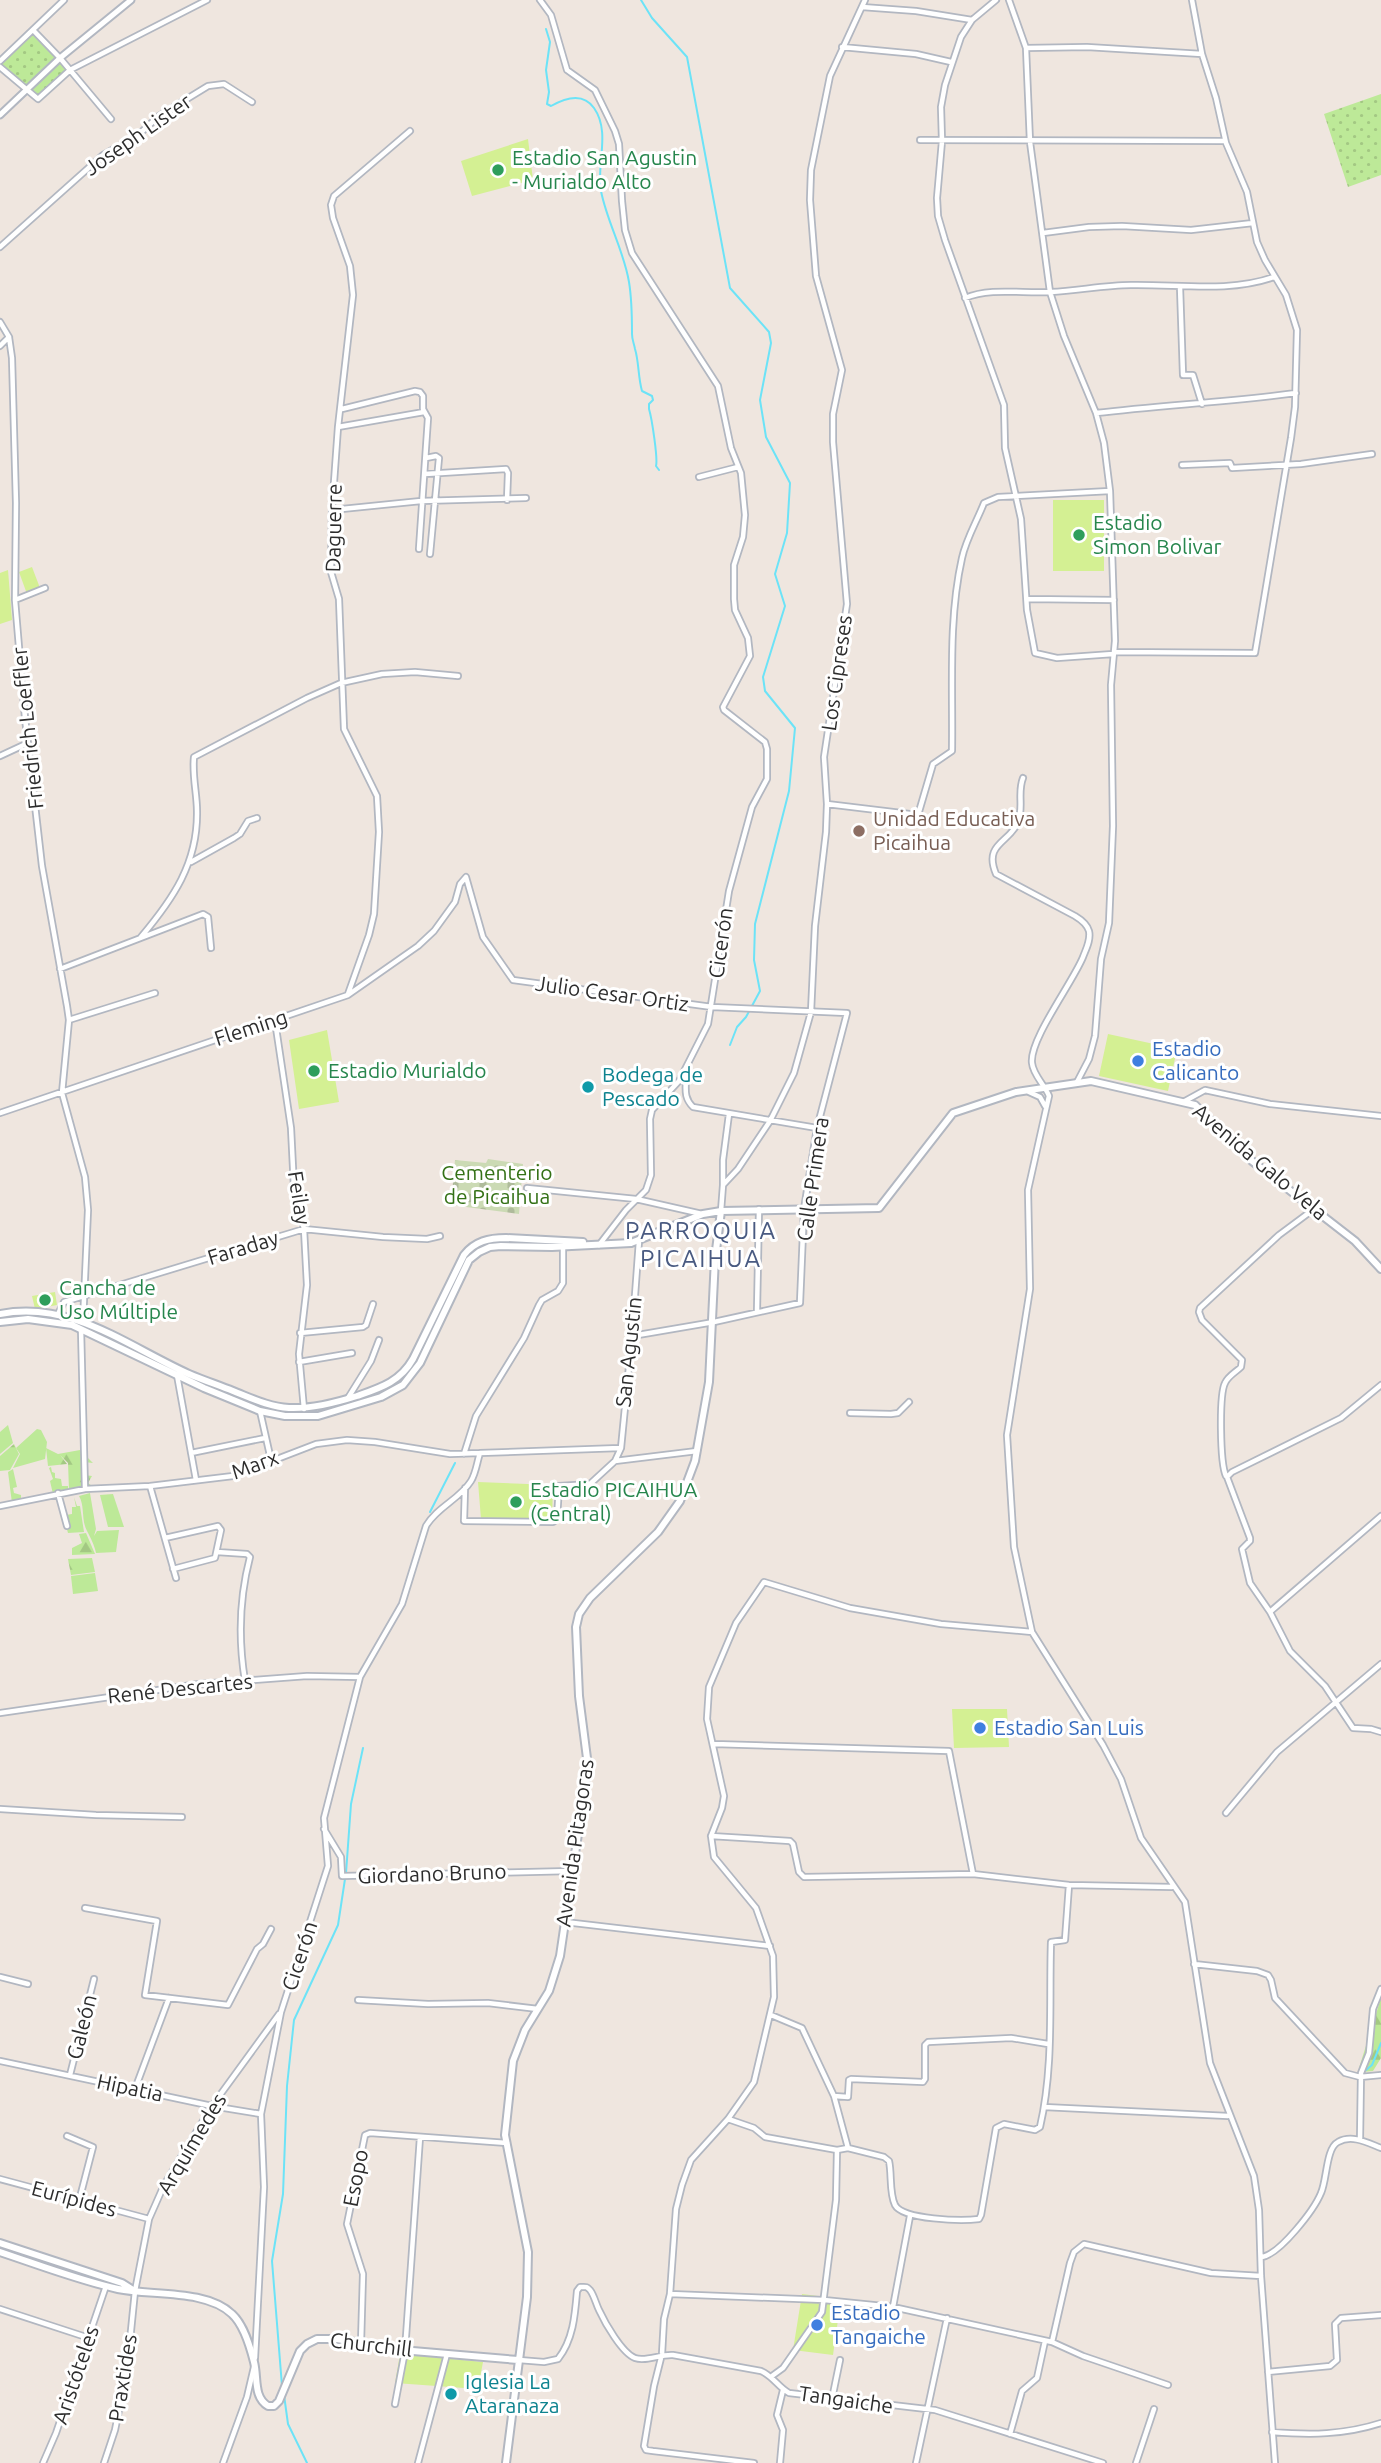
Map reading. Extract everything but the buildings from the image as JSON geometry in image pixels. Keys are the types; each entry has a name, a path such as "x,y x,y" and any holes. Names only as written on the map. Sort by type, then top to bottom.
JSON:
{"main road":[{"name":"Avenida Galo Vela","path":"0,1322 28,1320 82,1325 177,1376 260,1411 305,1417 331,1413 381,1397 403,1385 420,1363 469,1260 490,1247 563,1247 639,1241 703,1214 721,1211 879,1208 953,1113 1016,1092 1091,1081 1195,1105 1252,1161 1363,1248 1381,1269"},
{"name":"Avenida Pitagoras","path":"506,2463 527,2297 528,2252 505,2135 513,2061 525,2030 549,1991 560,1956 589,1761 579,1696 576,1628 579,1614 590,1598 659,1532 680,1501 697,1451 709,1382 721,1211"},
{"name":"Avenida Galo Vela","path":"0,1314 34,1311 58,1314 177,1368 262,1402 277,1407 304,1408 348,1399 383,1387 399,1377 407,1369 464,1255 473,1245 493,1238 506,1238 584,1242 595,1245"},
{"path":"0,2243 122,2283 135,2291"},
{"path":"0,2252 106,2286 198,2298 222,2306 242,2328 254,2364"},
{"name":"Churchill","path":"254,2364 260,2399 270,2407 279,2401 300,2351 307,2344 325,2338 405,2351 518,2360"}],"street":[{"path":"0,61 64,0"},
{"path":"0,115 60,58 131,0"},
{"path":"0,67 38,99 70,70 207,0"},
{"path":"540,0 551,15 568,70 596,90 615,131 619,144 625,230 632,253 718,386 731,448 738,467 699,477"},
{"name":"Los Cipreses","path":"723,1185 738,1169 770,1121 794,1073 811,1012 814,926 826,832 824,757 846,615 833,442 833,414 842,370 816,276 810,200 811,170 830,76 865,0"},
{"path":"996,0 972,20 961,37 952,62 941,107 938,216 1004,405 1005,447 1017,495 1035,653 1057,659 1114,653 1255,653 1296,393 1297,330 1286,295 1257,242 1247,192 1225,141 1216,98 1202,54 1192,0"},
{"path":"1009,0 1026,48 1030,142 1050,292 1064,336 1096,413 1104,443 1110,491 1114,600 1111,685 1114,826 1109,923 1101,959 1095,1036 1089,1059 1077,1083"},
{"path":"862,7 916,11 972,20"},
{"path":"33,30 111,119"},
{"path":"842,47 916,54 952,62"},
{"path":"1026,48 1087,47 1202,54"},
{"name":"Joseph Lister","path":"0,247 103,155 137,136 159,116 208,86 224,85 252,102"},
{"name":"Daguerre","path":"348,995 374,914 379,832 377,796 344,729 339,599 331,572 338,427 353,284 350,266 335,230 331,200 410,131"},
{"path":"920,140 1225,141"},
{"path":"1043,233 1089,227 1191,230 1253,223"},
{"path":"965,298 980,293 1050,292 1127,285 1180,288 1240,285 1275,277"},
{"path":"1180,288 1183,375 1193,375 1202,404"},
{"name":"Friedrich Loeffler","path":"0,322 9,337 12,358 15,600 28,743 42,866 69,1020 62,1093"},
{"path":"0,346 9,337"},
{"path":"341,409 419,391 423,396 424,412 428,418 419,549"},
{"path":"1096,413 1296,393"},
{"path":"338,427 424,412"},
{"path":"1182,465 1230,463 1232,468 1372,454"},
{"path":"426,458 438,457 430,554"},
{"name":"Cicerón","path":"595,1245 646,1190 651,1175 652,1110 673,1089 708,1024 729,891 752,807 767,779 765,742 723,707 750,656 748,638 735,610 734,599 734,565 743,537 745,515 738,467"},
{"path":"425,474 506,470 507,500"},
{"path":"827,804 918,815 933,764 952,751 955,624 962,556 984,503 998,497 1017,495 1110,491"},
{"path":"332,510 421,501 526,498"},
{"path":"15,600 45,588"},
{"path":"1027,599 1114,600"},
{"path":"141,937 163,909 191,862 197,820 194,758 341,683 393,673 458,676"},
{"path":"0,756 28,743"},
{"path":"1023,778 1019,789 1021,812 1018,823 996,846 996,874 1074,916 1089,930 1087,947 1078,970 1034,1046 1032,1063 1049,1096 1028,1190 1030,1289 1007,1435 1014,1547 1032,1632 1103,1745 1121,1779 1141,1838 1185,1902 1210,2063 1254,2176 1259,2210 1261,2276 1275,2463"},
{"path":"191,862 234,838 248,821 257,818"},
{"name":"Fleming","path":"0,1113 348,995 418,946 434,931 455,902 460,884 466,877 483,937 513,980"},
{"path":"60,969 205,913 208,916 211,948"},
{"name":"Julio Cesar Ortiz","path":"513,980 712,1007 811,1012"},
{"path":"69,1020 155,993"},
{"name":"Calle Primera","path":"757,1311 800,1303 804,1209 817,1128 847,1013 811,1012"},
{"name":"Feilay","path":"275,1021 291,1128 295,1188 304,1229 307,1285 299,1362 305,1417"},
{"path":"684,1070 684,1091 693,1107 817,1128"},
{"path":"1185,1101 1205,1090 1270,1104 1370,1117 1381,1116"},
{"path":"1016,1092 1032,1092 1040,1097 1045,1107"},
{"path":"62,1093 86,1177 88,1210 82,1325 85,1489"},
{"path":"721,1211 723,1160 729,1114"},
{"path":"527,1188 636,1199 703,1214"},
{"path":"632,1336 714,1322 757,1311 760,1209"},
{"path":"1314,1209 1279,1236 1200,1308 1199,1312 1202,1320 1242,1360 1241,1367 1228,1378 1223,1389 1221,1446 1224,1471 1250,1538 1242,1549 1250,1583 1270,1612 1293,1657 1325,1686 1353,1728 1381,1732"},
{"name":"Faraday","path":"58,1314 64,1302 304,1229 383,1237 427,1239 440,1236"},
{"name":"San Agustin","path":"615,1461 621,1448 639,1241"},
{"path":"464,1454 476,1416 524,1338 539,1305 542,1300 558,1291 563,1283 563,1247"},
{"path":"300,1333 363,1327 373,1304"},
{"path":"348,1399 371,1361 379,1340"},
{"path":"299,1362 352,1353"},
{"path":"177,1368 196,1480"},
{"path":"1227,1477 1231,1472 1341,1418 1381,1385"},
{"path":"850,1413 891,1415 898,1413 909,1402"},
{"path":"260,1411 271,1460"},
{"path":"191,1453 265,1438"},
{"name":"Marx","path":"0,1506 85,1489 150,1486 233,1476 316,1444 347,1440 464,1454 621,1448"},
{"path":"465,1488 464,1521 553,1522 557,1519 558,1487 561,1484 590,1484 615,1461 697,1451"},
{"name":"Cicerón","path":"223,2463 247,2397 254,2364 264,2187 261,2114 281,2012 328,1866 324,1828 327,1805 360,1677 402,1604 428,1522 471,1481 480,1453"},
{"path":"150,1486 176,1578"},
{"path":"58,1493 66,1526"},
{"path":"1270,1612 1381,1516"},
{"path":"164,1538 218,1526 221,1530 215,1558 173,1569"},
{"path":"217,1552 247,1554 250,1557 244,1579 239,1633 245,1681"},
{"path":"754,2463 646,2450 644,2446 662,2354 664,2319 670,2294 676,2209 682,2185 691,2160 728,2119 754,2082 774,1997 774,1968 770,1946 756,1908 714,1857 711,1836 724,1796 708,1719 709,1687 736,1623 764,1582 850,1608 941,1624 1032,1632"},
{"path":"1226,1813 1277,1752 1381,1664"},
{"name":"René Descartes","path":"0,1713 151,1689 333,1675 360,1677"},
{"path":"714,1744 949,1751 973,1874"},
{"path":"0,1809 182,1817"},
{"name":"Giordano Bruno","path":"324,1828 341,1857 343,1876 573,1871"},
{"path":"711,1836 790,1841 799,1872 804,1877 973,1874 1069,1885 1173,1887"},
{"path":"728,2119 754,2128 765,2137 837,2150 848,2148 886,2158 890,2164 895,2204 910,2216 979,2219 994,2131 1004,2124 1036,2130 1040,2127 1044,2108 1048,2044 1051,1942 1065,1940 1069,1885"},
{"path":"85,1908 157,1921 145,1995 228,2005 271,1928"},
{"path":"564,1922 770,1946"},
{"path":"1194,1964 1257,1971 1268,1975 1275,1998 1345,2073 1360,2077 1381,2075"},
{"path":"0,1977 28,1984"},
{"name":"Galeón","path":"70,2075 94,1979"},
{"path":"1360,2140 1360,2077 1369,2053 1373,2009 1381,1989"},
{"path":"135,2089 169,1998"},
{"path":"358,2000 428,2004 488,2003 538,2009"},
{"name":"Arquímedes","path":"135,2291 149,2219 164,2185 212,2106 281,2012"},
{"path":"771,2015 802,2028 834,2096 848,2148"},
{"path":"834,2096 848,2097 851,2079 923,2082 925,2045 928,2042 1011,2038 1048,2044"},
{"name":"Hipatia","path":"0,2061 261,2114"},
{"path":"1044,2108 1229,2116"},
{"name":"Esopo","path":"361,2343 363,2274 347,2224 363,2137 370,2133 421,2137"},
{"path":"67,2136 93,2147 79,2201"},
{"path":"395,2404 405,2351 421,2137 507,2143"},
{"path":"1262,2257 1268,2256 1284,2242 1316,2202 1325,2183 1335,2144 1342,2140 1360,2140 1381,2148"},
{"path":"772,2376 783,2368 822,2312 836,2200 837,2150"},
{"name":"Eurípides","path":"0,2179 149,2219"},
{"path":"893,2307 910,2216"},
{"path":"1052,2342 1070,2263 1074,2252 1084,2244 1211,2273 1261,2276"},
{"name":"Aristóteles","path":"43,2463 56,2433 106,2286"},
{"name":"Tangaiche","path":"518,2360 544,2362 558,2359 569,2340 577,2291 580,2287 586,2287 591,2291 605,2323 627,2353 636,2358 645,2360 662,2354 761,2371 772,2376 783,2390 832,2399 934,2410 1103,2463"},
{"name":"Praxtides","path":"104,2463 127,2370 135,2291"},
{"path":"670,2294 824,2300 893,2307 1052,2342 1083,2356 1168,2385"},
{"path":"0,2309 89,2338"},
{"path":"1268,2372 1330,2366 1337,2360 1337,2320 1381,2315"},
{"path":"916,2463 947,2318"},
{"path":"1010,2434 1022,2391 1037,2378 1045,2341"},
{"path":"418,2463 447,2354"},
{"path":"832,2399 839,2360"},
{"path":"780,2463 783,2430 777,2415 783,2390"},
{"path":"1136,2463 1154,2409"},
{"path":"1272,2432 1312,2435 1342,2433 1381,2423"},
{"path":"1072,2463 1075,2455"},
{"path":"707,2463 708,2456"}],"green space":[{"path":"32,31 69,70 38,98 0,66"},
{"path":"1381,94 1381,175 1348,187 1324,114"},
{"name":"Estadio San Agustin - Murialdo Alto","path":"528,139 533,180 472,196 461,161"},
{"name":"Estadio Simon Bolivar","path":"1053,500 1104,500 1104,571 1053,571"},
{"path":"32,567 40,588 27,594 19,572"},
{"path":"8,570 12,620 0,624 0,573"},
{"name":"Estadio Murialdo","path":"327,1030 339,1102 299,1109 289,1040"},
{"path":"1108,1034 1177,1049 1168,1091 1099,1076"},
{"name":"Cementerio de Picaihua","path":"488,1159 523,1164 519,1214 451,1205 455,1160 486,1163"},
{"name":"Cancha de Uso Múltiple","path":"55,1292 57,1305 35,1309 32,1296"},
{"path":"8,1425 13,1443 0,1454 0,1432"},
{"path":"37,1429 41,1430 47,1442 45,1459 13,1468 20,1454 16,1448"},
{"path":"14,1444 19,1454 10,1470 0,1471 0,1456"},
{"path":"46,1448 58,1454 80,1450 93,1463 84,1462 85,1475 92,1476 88,1483 95,1488 69,1490 68,1463 60,1455 67,1464 48,1466"},
{"path":"51,1467 55,1478 61,1479 62,1486 68,1486 68,1492 53,1494"},
{"path":"13,1469 17,1487 13,1488 14,1493 21,1495 21,1500 12,1503 8,1472"},
{"name":"Estadio PICAIHUA (Central)","path":"478,1482 553,1485 552,1520 481,1519"},
{"path":"90,1493 96,1529 94,1536 97,1531 119,1530 116,1552 96,1553 85,1527 79,1496"},
{"path":"113,1494 124,1527 108,1527 100,1495"},
{"path":"74,1497 77,1506 80,1506 84,1532 68,1533 62,1511 66,1515 72,1514 72,1507 76,1507"},
{"path":"86,1533 95,1554 72,1555 72,1548 82,1543 79,1534"},
{"path":"92,1558 95,1572 71,1575 68,1559"},
{"path":"95,1573 98,1591 73,1594 71,1576"},
{"path":"952,1709 1007,1709 1009,1747 954,1748"},
{"path":"1381,1998 1381,2058 1373,2071 1363,2072 1359,2068"},
{"path":"802,2294 841,2299 833,2355 793,2350"},
{"path":"400,2354 483,2362 478,2389 395,2383"}],"waterway":[{"path":"641,0 652,18 687,57 730,288 769,332 771,343 760,400 766,437 790,483 787,533 775,574 785,606 763,677 765,691 795,728 789,791 755,924 754,960 760,991 746,1017 737,1027 730,1045"},
{"path":"546,29 550,42 546,70 549,92 547,104 551,106 574,98 585,100 594,108 602,127 601,191 627,270 631,295 632,336 642,391 652,396 653,400 649,409 656,466 659,470"},
{"path":"430,1512 455,1463"},
{"path":"346,1873 351,1804 363,1748"},
{"path":"282,2386 272,2261 283,2194 287,2086 294,2020 338,1925 345,1879"},
{"path":"1366,2070 1372,2065 1381,2043"},
{"path":"284,2395 288,2424 307,2463"}],"place":[{"name":"Estadio San Agustin - Murialdo Alto","path":"498,170"},
{"name":"Estadio Simon Bolivar","path":"1079,535"},
{"name":"Unidad Educativa Picaihua","path":"859,831"},
{"name":"Estadio Calicanto","path":"1138,1061"},
{"name":"Estadio Murialdo","path":"314,1071"},
{"name":"Bodega de Pescado","path":"588,1087"},
{"name":"Cancha de Uso Múltiple","path":"45,1300"},
{"name":"Estadio PICAIHUA (Central)","path":"516,1502"},
{"name":"Estadio San Luis","path":"980,1728"},
{"name":"Estadio Tangaiche","path":"817,2325"},
{"name":"Iglesia La Ataranaza","path":"451,2394"}],"district":[{"name":"PARROQUIA PICAIHUA","path":"701,1245"}]}
